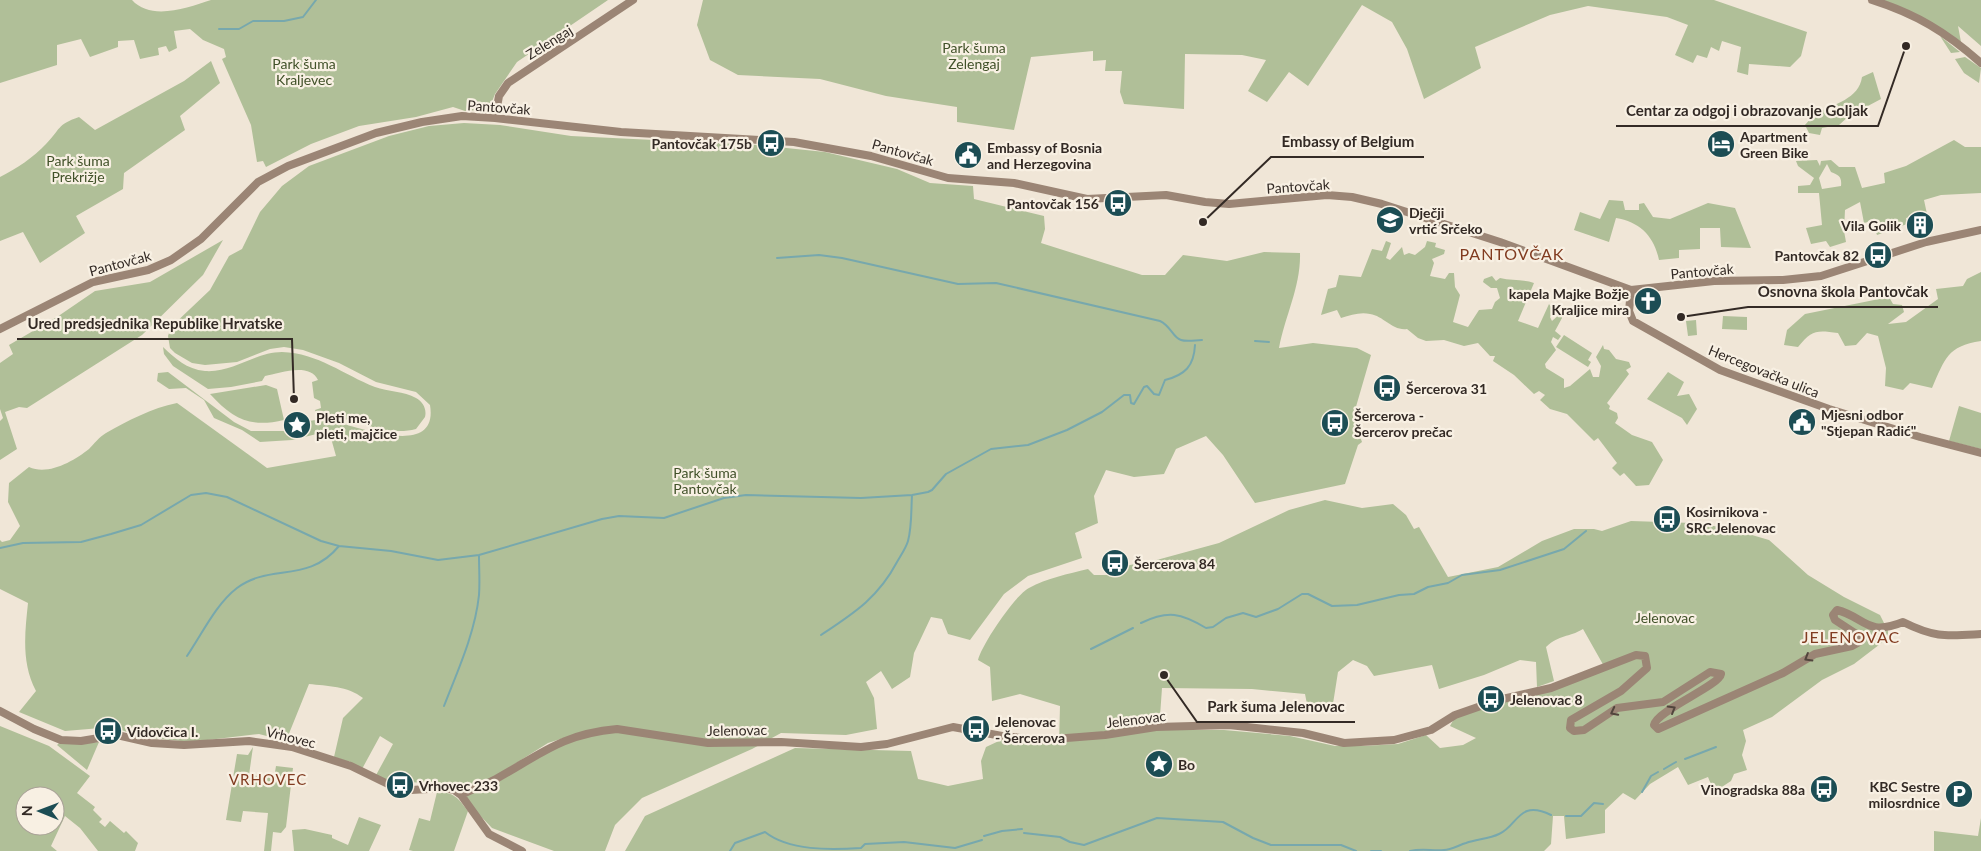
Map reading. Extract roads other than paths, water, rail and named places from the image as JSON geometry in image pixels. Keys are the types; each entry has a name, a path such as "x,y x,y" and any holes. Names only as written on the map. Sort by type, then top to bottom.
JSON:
{"street":[{"name":"Zelengaj","path":"496,118 499,96 508,84 634,0"},
{"path":"1872,0 1905,11 1929,24 1981,63"},
{"name":"Pantovčak","path":"0,329 93,282 148,270 171,260 201,239 258,182 302,160 361,138 422,122 462,116 621,132 756,138 826,146 948,178 1014,184 1087,199 1166,195 1223,204 1327,195 1352,197 1382,204 1500,242 1631,290 1714,280 1783,280 1821,276 1926,242 1981,230"},
{"name":"Hercegovačka ulica","path":"1631,290 1629,311 1633,321 1720,370 1828,409 1920,438 1981,453"},
{"name":"Jelenovac","path":"461,795 494,780 556,744 574,737 606,730 617,729 708,744 781,742 861,747 886,744 953,727 1002,736 1040,740 1106,735 1156,727 1229,725 1303,733 1344,743 1368,742 1414,736 1431,730 1455,715 1498,700 1550,688 1586,672 1636,655 1645,656 1648,664 1639,678 1571,720 1570,728 1574,731 1584,730 1617,708 1663,702 1710,672 1721,674 1717,681 1694,693 1658,717 1654,725 1658,729 1782,673 1815,654 1852,646 1859,642 1858,635 1835,620 1833,615 1837,610 1871,626 1892,627 1903,622 1932,634 1950,636 1981,634"},
{"name":"Vrhovec","path":"0,711 34,729 61,740 86,740 117,735 152,743 184,745 249,741 271,742 351,766 392,786 418,790 446,788 461,795"},
{"path":"461,795 489,834 522,851"}],"waterway":[{"path":"219,29 239,29 253,21 284,21 303,17 316,0"},
{"path":"777,258 819,255 842,258 958,284 996,283 1160,321 1178,339 1186,341 1202,340"},
{"name":"Jelenovac","path":"1255,341 1269,342"},
{"path":"0,548 23,543 81,542 111,534 141,525 191,495 206,493 227,497 321,541 339,546 391,551 438,560 479,555 602,519 619,516 664,518 724,498 746,495 861,498 912,495 932,490 946,474 991,449 1028,445 1067,430 1102,412 1124,395 1130,395 1131,403 1134,404 1144,387 1147,386 1154,394 1159,395 1165,380 1183,372 1190,364 1193,359 1195,345"},
{"path":"821,635 864,604 890,575 908,541 911,524 912,495"},
{"path":"1141,623 1159,616 1174,615 1182,616 1206,628 1213,627 1226,618 1243,613 1256,617 1278,609 1302,594 1308,594 1332,606 1357,605 1399,595 1414,594 1428,587 1448,583 1462,575 1500,570 1564,549 1586,531"},
{"path":"187,656 222,602 237,588 263,576 315,565 327,558 339,546"},
{"path":"444,706 474,623 479,595 479,556"},
{"path":"1091,649 1133,628"},
{"path":"1685,759 1716,747"},
{"path":"1664,769 1676,762"},
{"path":"1642,792 1651,776 1658,772"},
{"path":"1566,816 1581,816 1594,803 1603,804"},
{"path":"1410,851 1447,850 1495,836 1505,830 1525,812 1532,810 1551,815"},
{"path":"1024,833 1060,837 1070,842 1084,845 1157,818 1223,822 1271,845 1341,845 1356,851"},
{"path":"984,836 1002,831 1022,829"},
{"path":"730,851 735,843 765,832 786,843 823,849 861,848 865,844 904,842 955,848 982,840"},
{"path":"1371,851 1381,851"}],"place":[{"name":"Centar za odgoj i obrazovanje Goljak","path":"1906,46"},
{"name":"Pantovčak 175b","path":"771,143"},
{"name":"Apartment Green Bike","path":"1721,144"},
{"name":"Embassy of Bosnia and Herzegovina","path":"968,155"},
{"name":"Pantovčak 156","path":"1118,203"},
{"name":"Dječji vrtić Srčeko","path":"1390,220"},
{"name":"Embassy of Belgium","path":"1203,222"},
{"name":"Vila Golik","path":"1920,225"},
{"name":"Pantovčak 82","path":"1878,255"},
{"name":"kapela Majke Božje Kraljice mira","path":"1648,301"},
{"name":"Osnovna škola Pantovčak","path":"1681,317"},
{"name":"Šercerova 31","path":"1387,388"},
{"name":"Ured predsjednika Republike Hrvatske","path":"294,399"},
{"name":"Mjesni odbor \"Stjepan Radić\"","path":"1802,422"},
{"name":"Šercerova - Šercerov prečac","path":"1335,423"},
{"name":"Pleti me, pleti, majčice","path":"297,425"},
{"name":"Kosirnikova - SRC Jelenovac","path":"1667,519"},
{"name":"Šercerova 84","path":"1115,563"},
{"name":"Park šuma Jelenovac","path":"1164,675"},
{"name":"Jelenovac 8","path":"1491,699"},
{"name":"Jelenovac - Šercerova","path":"976,729"},
{"name":"Vidovčica I.","path":"108,731"},
{"name":"Bo","path":"1159,764"},
{"name":"Vrhovec 233","path":"400,785"},
{"name":"Vinogradska 88a","path":"1824,789"},
{"name":"KBC Sestre milosrdnice","path":"1959,794"}],"district":[{"name":"PANTOVČAK","path":"1512,253"},
{"name":"JELENOVAC","path":"1851,636"},
{"name":"VRHOVEC","path":"268,779"}],"park label":[{"name":"Park šuma Zelengaj","path":"974,56"},
{"name":"Park šuma Kraljevec","path":"304,72"},
{"name":"Park šuma Prekrižje","path":"78,168"},
{"name":"Park šuma Pantovčak","path":"705,480"}]}
